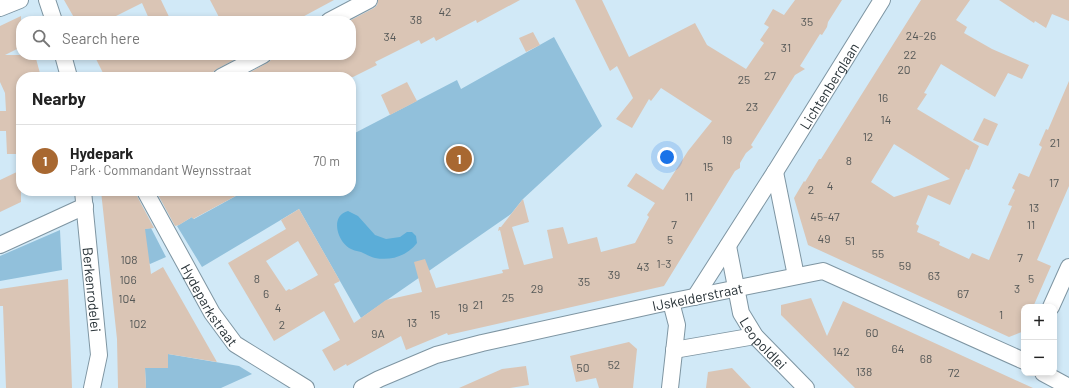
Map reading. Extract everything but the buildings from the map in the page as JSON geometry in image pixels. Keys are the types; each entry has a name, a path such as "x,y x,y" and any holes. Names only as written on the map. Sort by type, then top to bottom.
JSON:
{"street":[{"path":"47,0 52,16"},
{"path":"339,16 369,0"},
{"name":"Lichtenberglaan","path":"695,297 882,0"},
{"path":"65,60 68,72"},
{"path":"230,72 253,60"},
{"path":"775,172 796,276"},
{"name":"Hydeparkstraat","path":"148,196 212,313 235,344 306,388"},
{"path":"0,245 84,198"},
{"name":"Berkenrodelei","path":"84,198 99,355 92,388"},
{"path":"728,246 736,289"},
{"path":"1053,304 1069,267"},
{"name":"IJskelderstraat","path":"362,388 379,379 436,355 482,343 823,271 1021,360"},
{"name":"Leopoldlei","path":"736,289 741,313 755,336 806,388"},
{"path":"670,388 677,325 671,302"},
{"path":"674,350 755,336"},
{"path":"1049,376 1069,387"}],"shaded area":[{"path":"554,37 602,126 523,199 511,214 361,318 299,209 202,267 177,226 192,217 194,219 236,196 356,196 356,132 457,80 461,89"},
{"path":"348,211 358,216 375,235 386,239 400,237 407,232 412,232 416,236 417,243 413,248 404,254 387,259 373,258 361,252 350,249 341,240 337,228 339,218 342,214"},
{"path":"151,228 166,257 150,264 106,233"},
{"path":"60,230 62,270 0,281 0,256"},
{"path":"168,354 239,366 252,374 221,388 146,388 145,368 168,367"}],"place":[{"name":"Hydepark","path":"459,159"}]}
